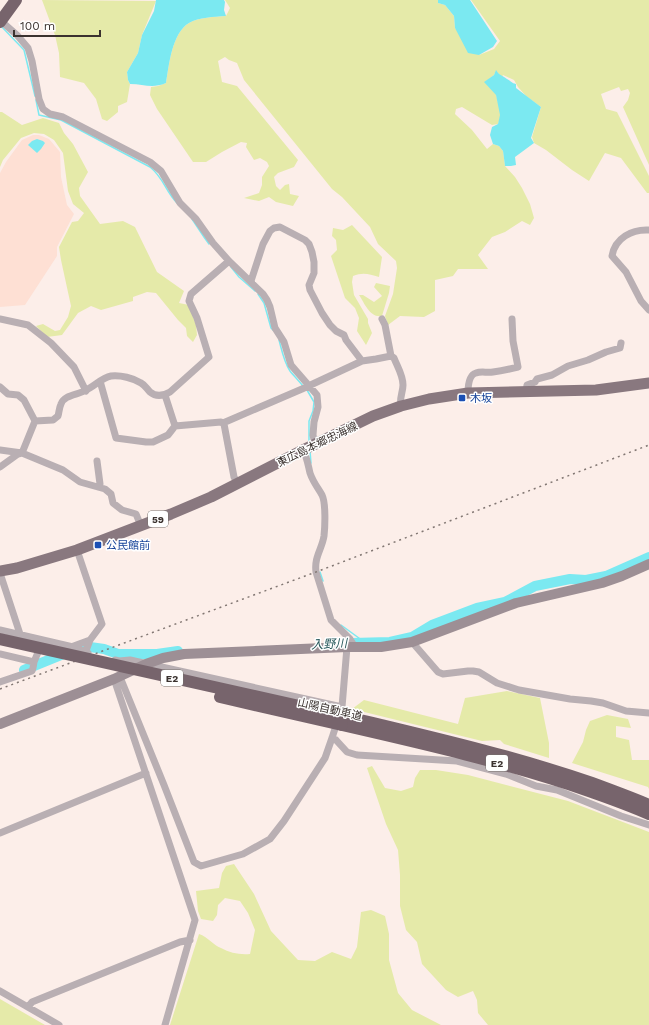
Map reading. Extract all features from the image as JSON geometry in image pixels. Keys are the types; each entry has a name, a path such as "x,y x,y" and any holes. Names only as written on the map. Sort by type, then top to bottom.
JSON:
{"highway":[{"path":"0,21 16,0"},
{"name":"山陽自動車道","path":"0,639 342,716 466,746 568,775 649,805"},
{"name":"山陽自動車道","path":"0,648 342,716 465,754 524,770 591,792 649,814"}],"main road":[{"name":"東広島本郷忠海線","path":"0,572 77,550 142,526 211,497 309,446 374,416 401,406 429,399 468,393 596,390 648,385"}],"street":[{"path":"0,21 17,35 28,48 39,99 43,109 50,114 63,116 150,162 161,171 180,203 196,219 227,263 251,281 267,300 275,328 284,342 291,365 306,387 317,395 318,407 314,422 313,435 306,456 313,481 324,500 324,535 315,566 331,620 351,644 342,716 325,758 270,840 243,854 201,866 194,862 164,785 116,678"},
{"path":"251,281 263,244 270,231 280,226 305,240 309,244 314,262 314,273 309,286 310,290 330,325 336,331 344,335 346,340 362,361"},
{"path":"649,230 635,231 621,239 613,250 612,256 626,272 641,301 649,310"},
{"path":"35,420 53,420 58,416 61,404 64,400 70,396 86,391 109,376 127,378 142,384 154,395 165,395 209,357 197,318 189,301 191,294 227,263"},
{"path":"0,319 28,325 51,343 74,367 86,391"},
{"path":"382,319 385,325 391,356 394,358 402,376 403,384 400,401 401,406"},
{"path":"468,393 470,380 477,372 493,372 518,367 513,341 512,319"},
{"path":"526,391 527,385 535,382 537,379 552,375 568,366 620,348 621,343"},
{"path":"100,381 116,438 154,442 168,435 175,426 221,422 223,424 362,361 391,356"},
{"path":"0,387 8,394 18,395 24,400 35,420"},
{"path":"165,395 175,426"},
{"path":"0,467 18,454 22,453 35,420"},
{"path":"223,424 234,477 238,484"},
{"path":"0,450 22,453 63,470 80,482 105,489 111,494 113,503 122,510 136,514 142,526"},
{"path":"97,461 100,484 99,488"},
{"path":"77,550 102,624 82,647"},
{"path":"0,724 163,658 184,654 351,644 381,647 412,642 516,603 602,584 649,564"},
{"path":"0,572 20,634"},
{"path":"0,630 43,641 82,647 119,661 130,660 342,716"},
{"path":"0,682 32,670 43,641"},
{"path":"412,642 438,672 443,674 468,671 479,672 497,683 519,690 603,703 626,711 649,713"},
{"path":"0,654 33,665"},
{"path":"116,678 195,920 165,1025"},
{"path":"332,738 336,740 347,752 357,755 457,761 506,774 536,786 557,790 621,816 649,825"},
{"path":"0,833 146,772"},
{"path":"28,1007 32,1002 180,942 190,940"},
{"path":"0,990 59,1025"}],"shaded area":[{"path":"33,135 39,135 49,139 60,152 61,177 67,205 74,214 57,247 57,256 25,305 0,307 0,173 22,140"}],"green space":[{"path":"42,0 156,1 142,35 138,53 127,72 130,84 127,102 118,106 118,112 107,121 102,119 96,99 84,83 60,77 59,53 55,35"},
{"path":"225,0 438,0 438,3 445,5 454,16 455,28 479,55 494,49 500,41 471,0 649,0 649,165 623,107 628,100 630,93 628,89 621,91 619,87 601,94 606,109 617,112 649,176 649,193 647,193 621,158 605,153 589,181 534,143 532,137 541,107 526,96 514,80 503,75 502,77 496,71 494,75 485,82 496,94 501,115 498,124 492,125 462,107 456,109 455,114 472,130 487,149 493,144 499,146 503,151 505,166 522,188 530,204 534,218 530,225 522,221 505,232 492,237 478,255 488,269 458,269 453,276 435,280 435,311 424,317 400,316 388,325 385,316 393,294 397,268 396,261 378,244 370,227 342,197 332,189 244,80 237,63 225,57 218,61 222,82 237,86 298,160 294,167 278,173 274,177 276,186 280,190 285,185 289,184 290,194 299,196 293,206 276,202 269,197 259,201 244,198 259,193 262,185 262,177 269,166 267,162 260,158 254,160 246,147 247,143 241,142 206,162 193,162 157,109 150,95 151,87 166,83 172,50 179,34 183,28 193,21 226,16 230,8"},
{"path":"0,112 22,125 43,118 59,123 64,133 73,144 88,172 79,188 80,196 100,224 123,221 135,227 157,272 184,291 179,303 189,305 196,325 197,335 193,342 187,336 186,328 156,293 147,292 133,297 133,301 101,310 91,306 78,313 62,335 47,337 36,326 43,324 55,331 60,330 68,317 71,306 59,247 72,222 78,221 84,213 73,204 68,191 63,153 54,140 44,134 34,133 21,138 3,160 0,167"},
{"path":"352,225 382,257 379,277 366,274 353,276 352,282 354,295 368,319 372,333 366,345 357,331 359,318 355,308 345,298 331,256 337,250 336,240 332,236 333,228 343,230"},
{"path":"376,283 390,286 382,316 371,313 359,295 363,295 374,302 382,296 374,287"},
{"path":"507,691 540,698 549,743 549,758 504,744 500,740 482,741 352,709 364,700 458,724 465,698"},
{"path":"607,715 628,719 631,728 616,726 616,737 629,740 632,760 649,760 649,789 648,787 572,763 583,742 590,721"},
{"path":"372,766 385,788 401,791 413,787 415,778 420,770 436,770 468,775 568,801 649,832 649,1025 488,1025 478,1013 477,1000 473,991 458,997 446,990 422,964 417,942 406,930 400,906 398,850 386,824 367,768"},
{"path":"234,864 254,894 271,931 298,960 315,961 332,952 351,959 357,947 361,912 371,910 385,916 389,934 389,960 398,993 412,1010 441,1025 170,1025 199,934 218,947 228,951 239,954 250,954 255,930 248,913 240,901 225,898 218,905 217,915 213,921 201,919 198,911 196,891 219,888 222,873 226,866"},
{"path":"0,999 45,1025 0,1025"}],"water":[{"path":"156,0 224,0 224,10 226,16 197,20 189,23 183,28 172,50 166,83 156,86 130,84 127,72 138,53 142,35 154,11"},
{"path":"438,0 470,0 497,41 493,47 479,55 468,53 455,28 454,16 445,5 438,3"},
{"path":"496,70 512,83 516,84 516,88 541,107 531,138 534,143 515,157 516,165 511,166 505,166 503,151 499,146 493,144 490,135 492,127 498,124 500,115 496,95 484,82 494,75"},
{"path":"37,139 45,143 37,153 28,145"}],"waterway":[{"path":"1,26 24,50 35,96"},
{"path":"36,100 39,115 61,120 150,167 155,171 177,203"},
{"path":"192,219 209,244"},
{"path":"231,267 239,277 255,291"},
{"path":"258,294 264,303 271,328 273,330"},
{"path":"279,340 288,368 303,386"},
{"path":"307,390 314,402 313,411 309,421 309,443"},
{"path":"310,451 311,463"},
{"name":"入野川","path":"352,643 390,642 412,637 432,625 477,608 505,602 535,586 570,579 586,580 606,576 649,557"},
{"path":"320,572 323,581"},
{"path":"341,625 363,641 368,642"},
{"name":"入野川","path":"24,670 83,646 104,649 118,654 157,654 178,651"}],"railway":[{"path":"0,689 316,572 649,445"}],"place":[{"name":"木坂","path":"462,398"},
{"name":"公民館前","path":"98,545"}]}
